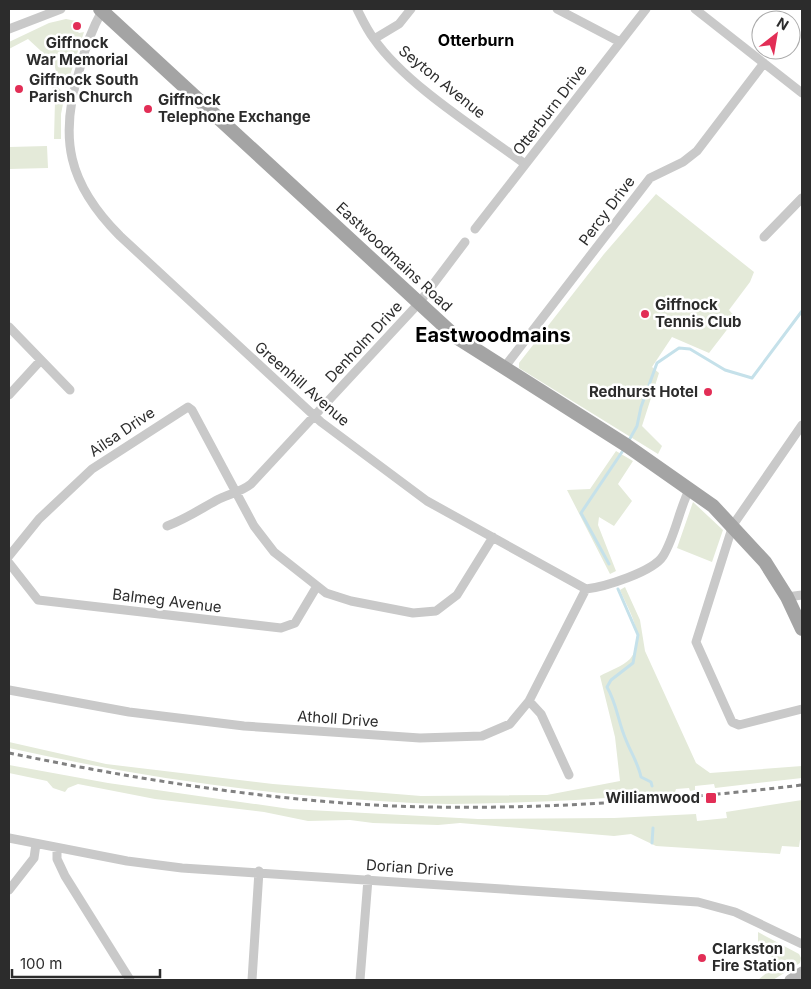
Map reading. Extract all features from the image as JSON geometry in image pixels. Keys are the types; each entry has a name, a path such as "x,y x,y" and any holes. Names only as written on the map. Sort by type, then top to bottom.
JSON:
{"main road":[{"name":"Eastwoodmains Road","path":"104,11 456,337 690,488 732,525 765,562 787,598 802,629"}],"street":[{"path":"9,29 61,9"},
{"name":"Seyton Avenue","path":"357,9 374,39 393,62 424,89 525,164"},
{"path":"374,39 399,24 411,9"},
{"path":"557,9 620,42"},
{"name":"Otterburn Drive","path":"475,229 646,9"},
{"path":"695,9 802,93"},
{"name":"Greenhill Avenue","path":"104,11 85,51 69,106 70,148 82,188 97,212 120,236 314,417 427,501 586,589"},
{"name":"Percy Drive","path":"503,369 650,178 683,162 697,151 764,64"},
{"path":"764,237 802,198"},
{"path":"419,303 465,242"},
{"name":"Denholm Drive","path":"167,526 192,516 234,492 242,491 251,484 419,303"},
{"path":"9,327 70,390"},
{"path":"9,394 41,360"},
{"name":"Ailsa Drive","path":"9,556 39,519 92,469 185,407 192,410 234,492"},
{"path":"802,425 732,525 696,642 732,722 739,725 802,708"},
{"path":"586,589 602,588 649,568 662,557 690,488"},
{"path":"234,492 254,526 274,552 326,593 351,601 413,613 436,611 457,595 493,537"},
{"name":"Balmeg Avenue","path":"9,564 38,600 281,628 295,623 317,586"},
{"name":"Atholl Drive","path":"9,690 129,712 235,725 435,739 470,738 492,734 510,724 529,701 586,589"},
{"path":"787,598 802,595"},
{"path":"529,701 541,714 569,775"},
{"name":"Dorian Drive","path":"9,838 128,861 182,868 698,902 735,912 802,944"},
{"path":"9,890 34,858 36,844"},
{"path":"57,848 57,859 65,876 130,980"},
{"path":"252,980 259,872"},
{"path":"360,980 368,879"},
{"path":"790,980 802,972"}],"green space":[{"path":"66,19 76,21 71,25 79,33 84,32 66,88 57,76 54,63 28,39 9,49 9,42 49,23"},
{"path":"51,81 65,94 61,114 61,139 54,139 55,100"},
{"path":"47,146 48,168 9,169 9,147"},
{"name":"Giffnock Tennis Club","path":"656,194 754,272 750,282 729,310 736,318 709,353 672,337 652,367 659,373 642,426 662,446 658,454 519,368 519,363 604,254"},
{"path":"616,451 633,461 618,484 632,501 614,526 599,517 598,525 616,571 610,574 567,490 590,489"},
{"path":"693,502 723,530 712,562 677,548"},
{"path":"625,587 640,620 645,651 696,763 710,773 802,766 802,778 715,788 714,784 695,786 695,790 690,791 689,788 676,789 675,792 591,799 426,804 306,796 221,786 136,773 9,748 9,742 106,764 273,784 421,796 547,795 620,781 615,737 600,676 627,662 635,651 637,633 635,624 620,590"},
{"path":"9,765 108,783 290,809 478,819 614,818 696,814 697,821 727,818 726,812 802,800 802,840 800,840 799,847 782,846 780,854 656,846 631,834 614,836 460,823 438,825 373,823 350,820 308,821 264,812 155,799 78,784 68,788 65,792 53,788 47,781 9,773"},
{"path":"758,932 799,954 801,958 800,963 773,980 758,980 770,970 773,959 768,951 758,950"}],"waterway":[{"path":"628,442 637,426 641,407 657,363 679,348 690,349 725,370 752,378 802,311"},
{"path":"609,564 581,513 624,449"},
{"path":"618,589 638,635 633,663 611,680 607,687 641,777 651,782 652,786"},
{"path":"652,843 653,828"}],"railway":[{"path":"9,753 152,780 200,787 297,799 394,806 547,806 700,796 802,785"}],"place":[{"name":"Giffnock War Memorial","path":"77,26"},
{"name":"Giffnock South Parish Church","path":"19,89"},
{"name":"Giffnock Telephone Exchange","path":"148,109"},
{"name":"Giffnock Tennis Club","path":"645,314"},
{"name":"Redhurst Hotel","path":"708,392"},
{"name":"Williamwood","path":"711,798"},
{"name":"Clarkston Fire Station","path":"702,958"}],"district":[{"name":"Otterburn","path":"476,40"},
{"name":"Eastwoodmains","path":"493,335"}]}
